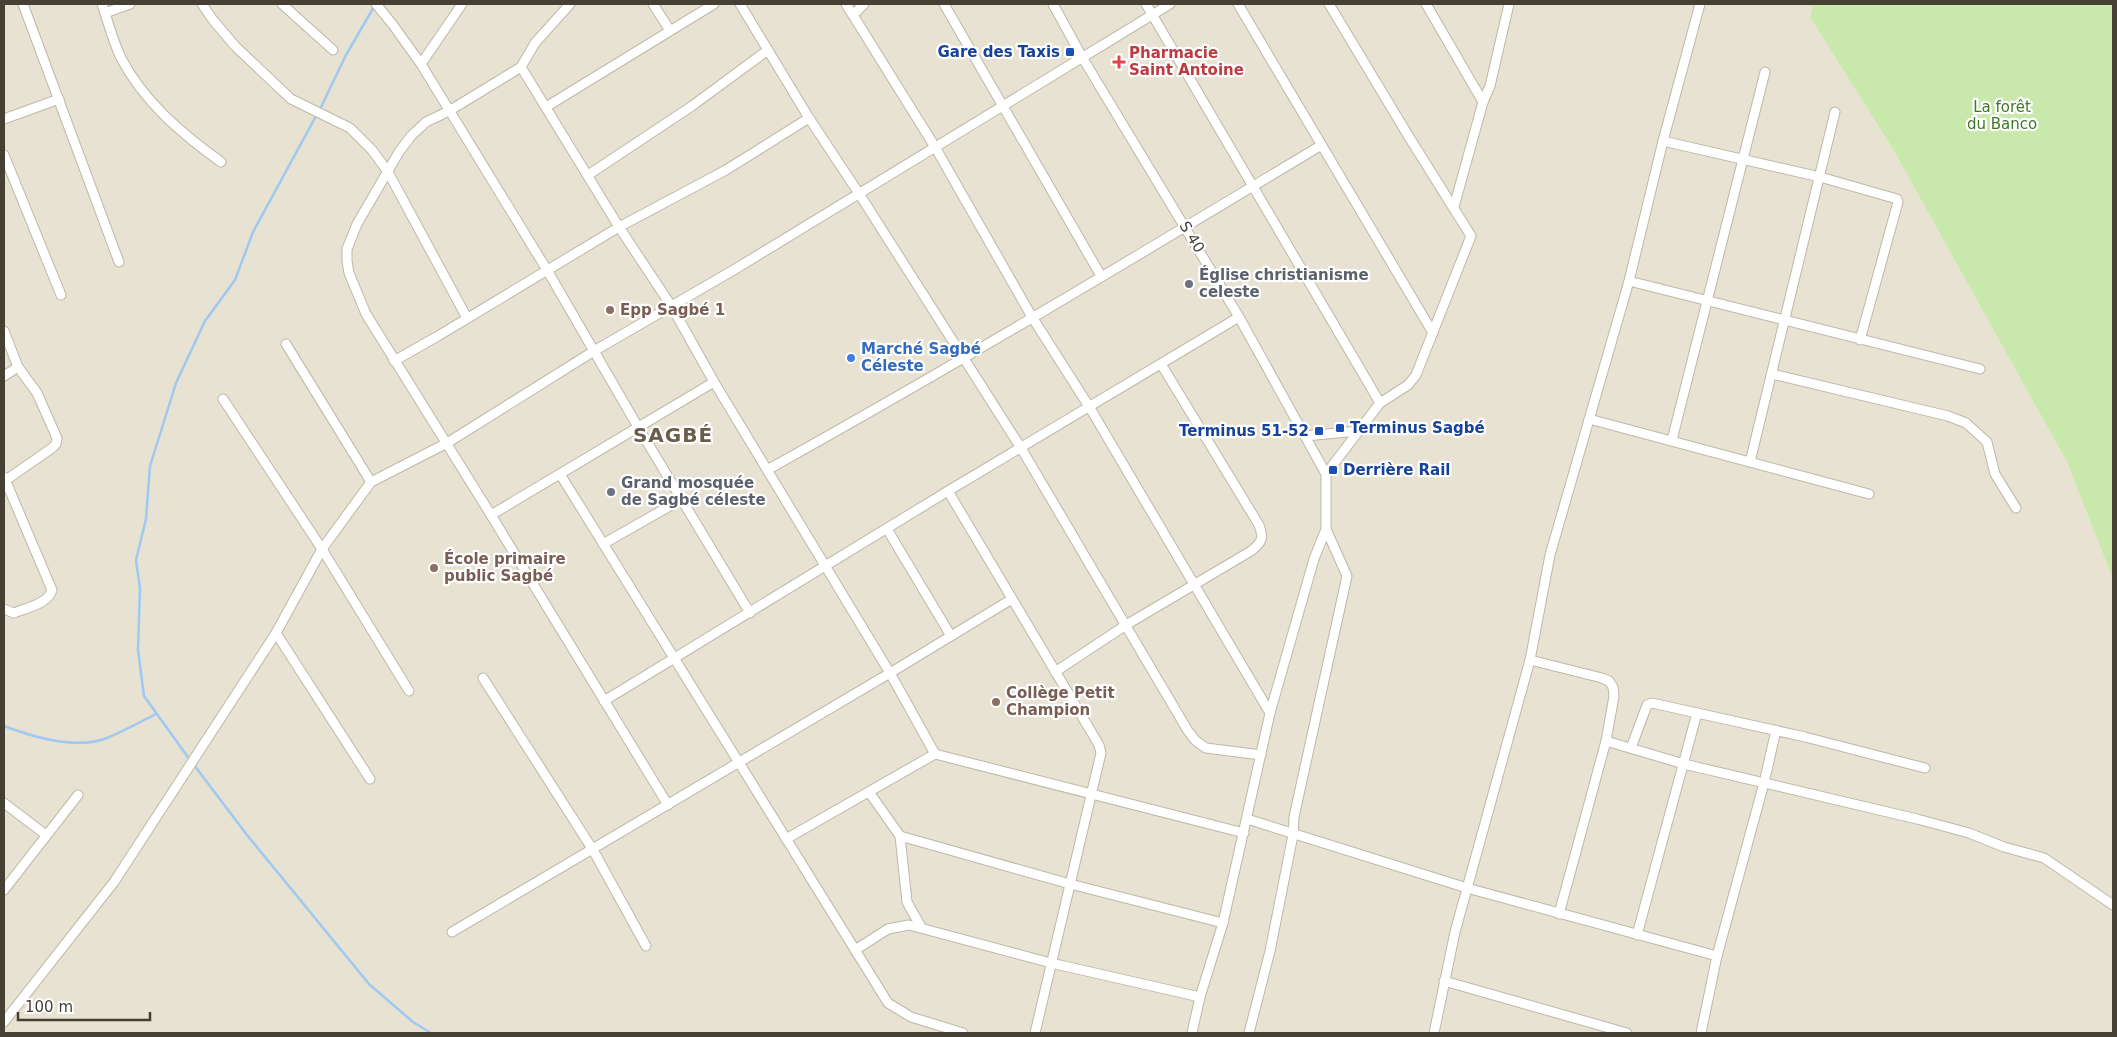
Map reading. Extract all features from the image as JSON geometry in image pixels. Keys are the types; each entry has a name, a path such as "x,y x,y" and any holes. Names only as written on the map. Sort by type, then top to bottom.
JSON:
{"street":[{"path":"23,4 119,262"},
{"path":"130,4 104,8 122,59 144,92 169,121 184,135 221,162"},
{"path":"202,4 235,46 291,99 350,128 372,150 388,172 467,318"},
{"path":"282,4 333,50"},
{"path":"376,4 421,64 547,270 638,427 750,613"},
{"path":"421,64 462,4"},
{"path":"570,4 535,44 521,67 419,127 398,152 357,224 347,249 347,261 349,273 366,314 668,804"},
{"path":"653,4 670,29"},
{"path":"546,107 670,29 714,4"},
{"path":"740,4 809,118 1021,448 1196,741 1206,748 1260,755"},
{"path":"846,4 935,147 1032,317 1090,408 1270,713"},
{"path":"853,15 864,4"},
{"path":"944,4 1101,276"},
{"name":"S 40","path":"1052,4 1239,317 1326,474"},
{"path":"1146,4 1380,403"},
{"path":"4,1022 114,882 276,633 322,549 371,482 447,443 594,350 672,307 858,192 1002,107 1170,4"},
{"path":"1238,4 1320,146 1433,333"},
{"path":"1192,1033 1200,997 1223,924 1270,713 1314,559 1326,529 1326,474 1380,403 1408,385 1416,375 1471,236 1329,4"},
{"path":"1426,4 1483,102"},
{"path":"1454,207 1483,102 1490,86 1509,4"},
{"path":"1434,1033 1444,981 1467,888 1530,660 1550,555 1629,282 1663,141 1700,4"},
{"path":"588,175 692,106 768,50"},
{"path":"521,67 672,307 714,382 890,674 935,754"},
{"path":"1672,440 1766,72"},
{"path":"4,118 59,99"},
{"path":"1750,462 1835,112"},
{"path":"394,361 620,227 726,170 809,118"},
{"path":"1663,141 1743,161 1820,177 1894,197 1898,202 1860,340"},
{"path":"767,470 884,405 1320,146"},
{"path":"4,155 61,295"},
{"path":"1629,282 1980,369"},
{"path":"604,701 948,491 1090,408 1239,317"},
{"path":"4,331 18,367 37,393 57,438 56,444 5,479 52,590 44,600 14,613 4,609"},
{"path":"286,344 371,482"},
{"path":"1055,672 1126,625 1251,551 1261,543 1263,536 1259,525 1161,364"},
{"path":"4,376 18,367"},
{"path":"1772,374 1948,416 1966,423 1987,442 1995,474 2016,508"},
{"path":"491,515 714,382"},
{"path":"223,400 322,549 409,691"},
{"path":"1589,419 1869,494"},
{"path":"1305,436 1359,432"},
{"path":"560,474 888,1003 897,1010 934,1026 962,1033"},
{"path":"948,491 1099,745 1101,753 1034,1033"},
{"path":"603,544 682,499"},
{"path":"887,529 950,636"},
{"path":"1249,1033 1270,951 1293,835 1296,808 1346,576 1326,529"},
{"path":"452,932 890,674 1012,599"},
{"path":"276,633 370,779"},
{"path":"1530,660 1602,678 1610,681 1613,687 1614,696 1606,741 1559,914"},
{"path":"484,678 593,850 646,946"},
{"path":"1631,748 1647,705 1652,703 1776,730 1925,768"},
{"path":"1637,935 1697,713"},
{"path":"1701,1033 1717,956 1764,783 1776,730"},
{"path":"1606,741 1684,764 1969,833 2004,847 2044,858 2113,904"},
{"path":"786,839 935,754 1244,833"},
{"path":"869,792 900,836 907,902 921,927"},
{"path":"4,890 78,795"},
{"path":"4,803 46,835"},
{"path":"1247,819 1293,835 1467,888 1717,956"},
{"path":"900,836 1070,884 1223,924"},
{"path":"855,950 888,929 909,925 1051,963 1200,997"},
{"path":"1444,981 1627,1033"}],"shaded area":[{"path":"4,4 1813,4 1810,17 1893,149 2067,462 2113,579 2113,1033 4,1033"}],"green space":[{"name":"La forêt du Banco","path":"1813,4 2113,4 2113,579 2067,462 1893,149 1810,17"}],"waterway":[{"path":"190,760 144,696 138,650 140,588 136,560 146,519 150,466 176,383 205,321 235,280 253,232 322,105 346,55 375,5"},
{"path":"4,726 41,738 82,743 107,738 156,714"},
{"path":"194,765 247,835 369,984 413,1022 431,1033"}],"place":[{"name":"Gare des Taxis","path":"1070,52"},
{"name":"Pharmacie Saint Antoine","path":"1119,62"},
{"name":"Église christianisme celeste","path":"1189,284"},
{"name":"Epp Sagbé 1","path":"610,310"},
{"name":"Marché Sagbé Céleste","path":"851,358"},
{"name":"Terminus Sagbé","path":"1340,428"},
{"name":"Terminus 51-52","path":"1319,431"},
{"name":"Derrière Rail","path":"1333,470"},
{"name":"Grand mosquée de Sagbé céleste","path":"611,492"},
{"name":"École primaire public Sagbé","path":"434,568"},
{"name":"Collège Petit Champion","path":"996,702"}],"district":[{"name":"SAGBÉ","path":"673,435"}]}
